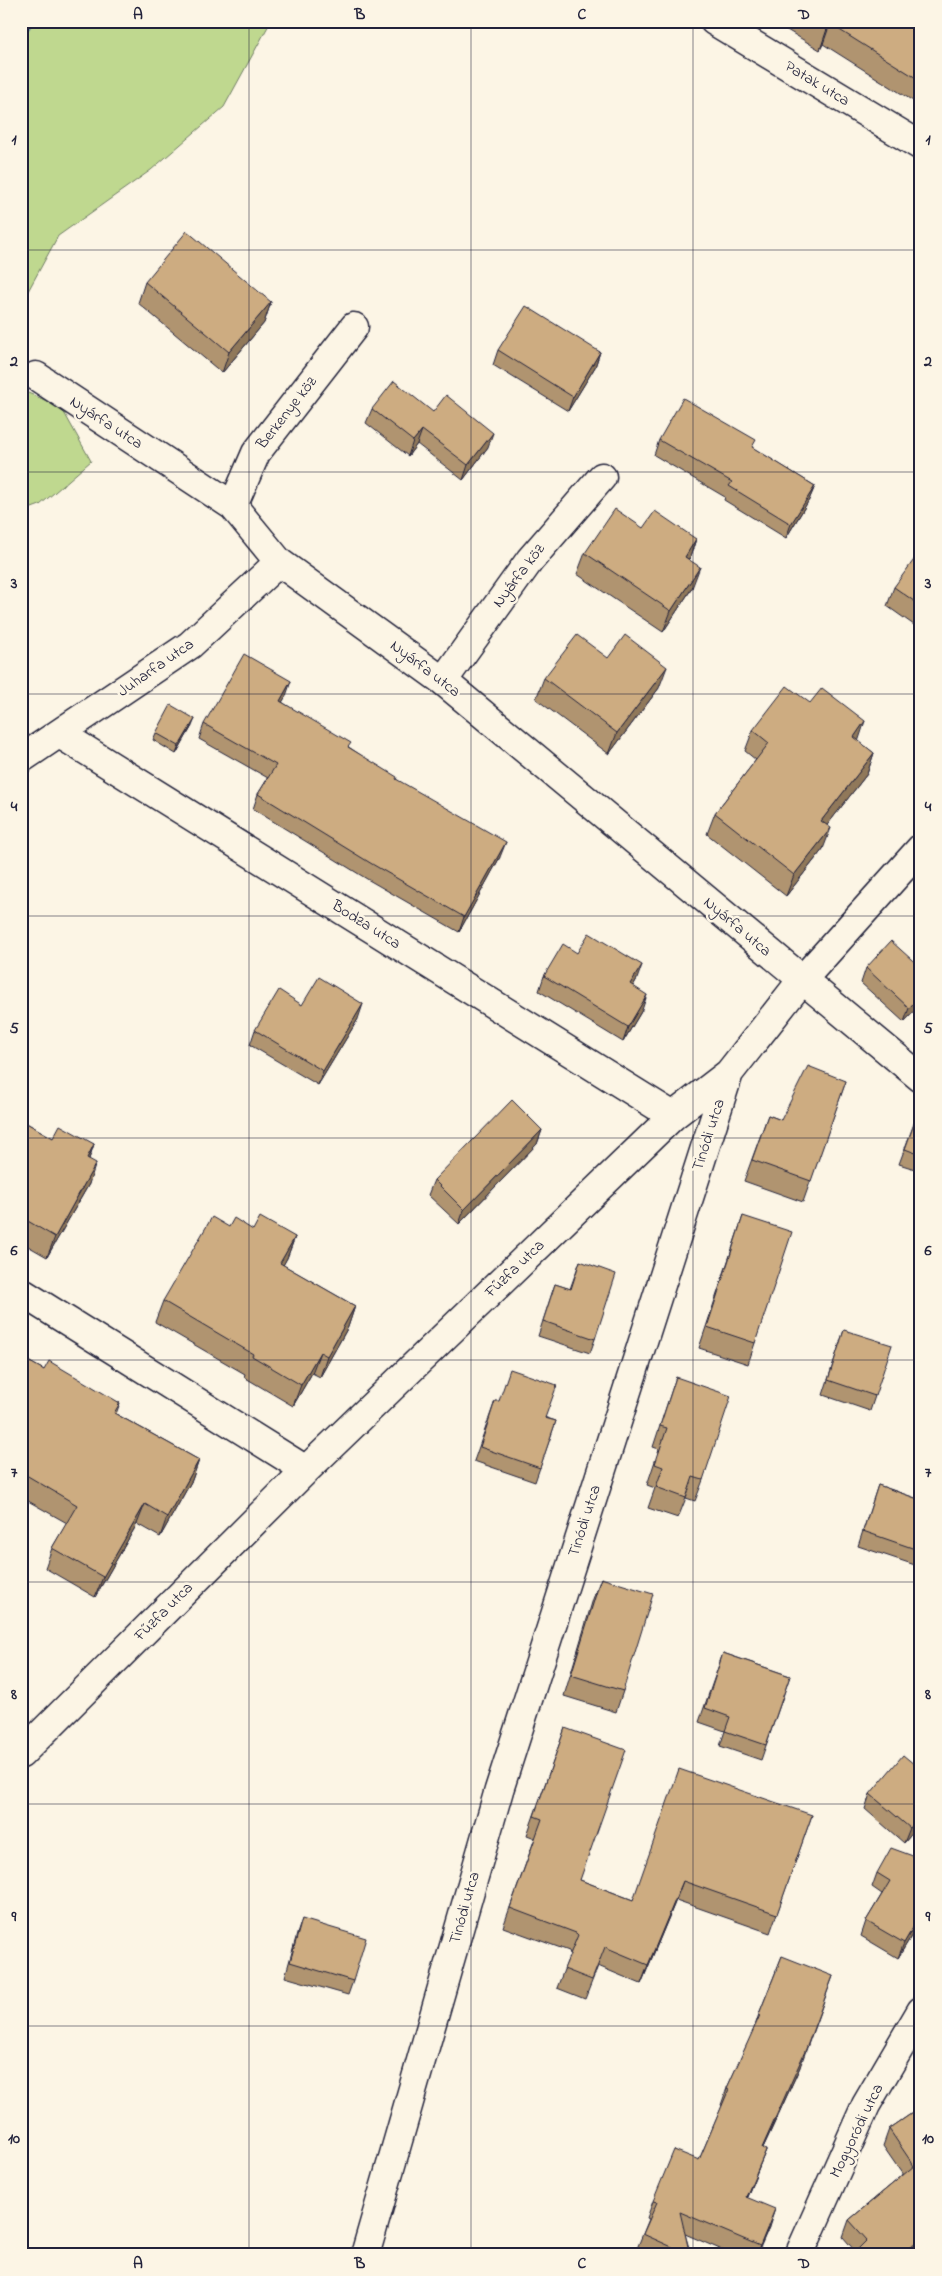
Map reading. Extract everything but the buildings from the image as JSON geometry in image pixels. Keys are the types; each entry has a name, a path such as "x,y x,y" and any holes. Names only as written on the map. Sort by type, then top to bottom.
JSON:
{"street":[{"name":"Patak utca","path":"714,21 921,146"},
{"name":"Berkenye köz","path":"233,506 256,453 354,327"},
{"name":"Nyárfa utca","path":"36,376 233,506 279,562 443,681 921,1078"},
{"name":"Nyárfa köz","path":"443,681 530,560 602,477"},
{"name":"Juharfa utca","path":"21,759 190,645 279,562"},
{"name":"Bodza utca","path":"60,734 673,1116"},
{"name":"Tinódi utca","path":"365,2255 499,1790 729,1073 802,980 921,848"},
{"name":"Fűzfa utca","path":"21,1754 306,1470 673,1116 729,1073"},
{"path":"21,1292 306,1470"},
{"name":"Mogyoródi utca","path":"799,2255 866,2105 921,2011"}],"green space":[{"path":"21,21 271,21 224,107 151,170 58,236 21,304"},
{"path":"21,390 61,407 91,461 40,505 21,512"}],"waterway":[{"path":"21,32 29,21"}]}
